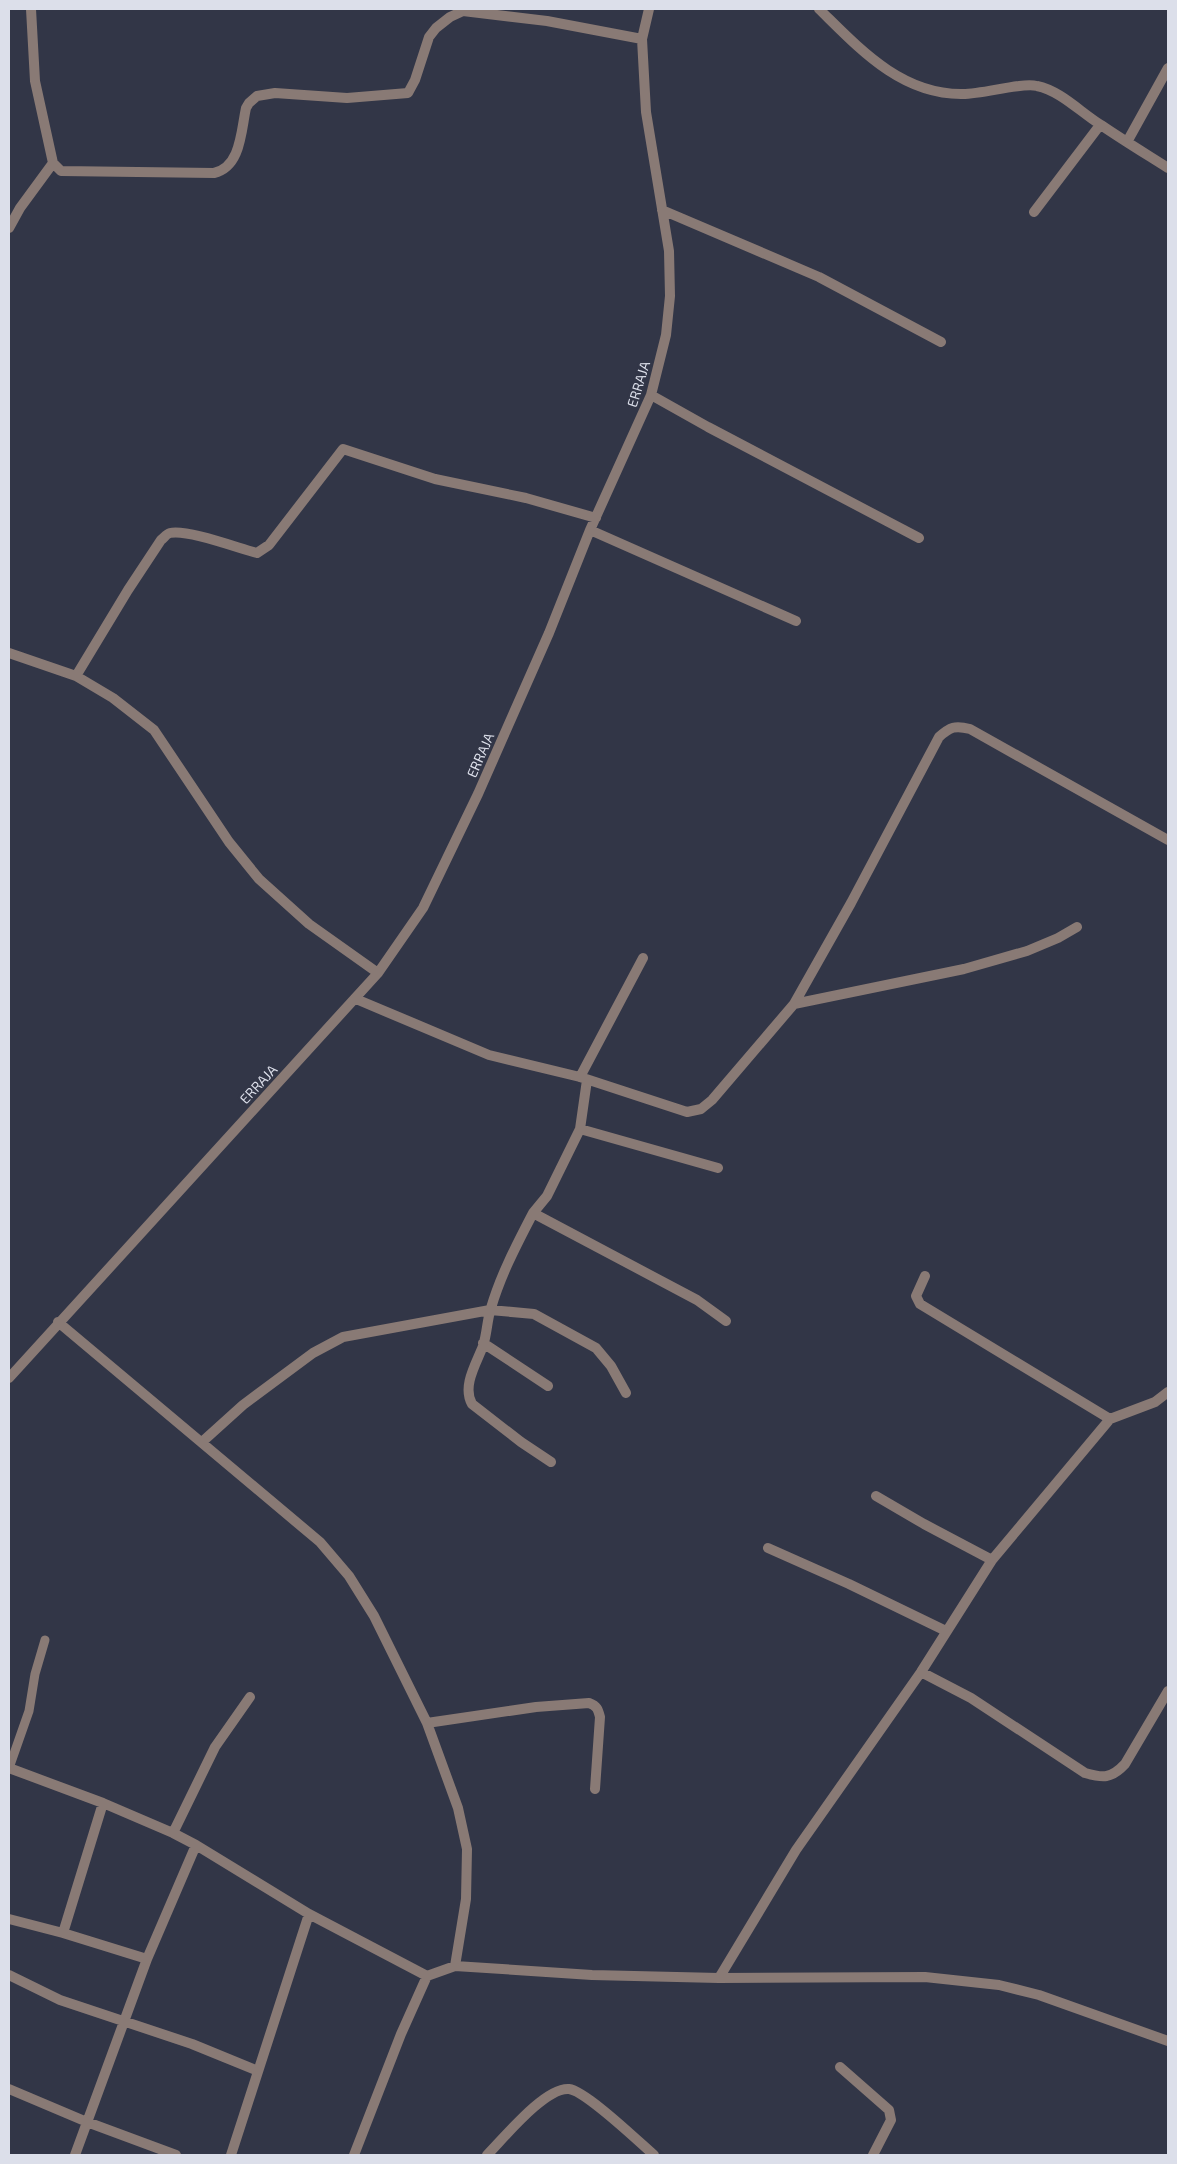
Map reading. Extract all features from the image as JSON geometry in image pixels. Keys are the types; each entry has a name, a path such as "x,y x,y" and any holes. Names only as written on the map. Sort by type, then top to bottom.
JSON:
{"street":[{"path":"32,9 35,81 54,163 61,171 214,173 221,171 232,162 246,108 257,96 275,93 347,98 408,93 415,80 429,37 436,28 450,17 463,11 547,21 642,39"},
{"name":"ERRAJA","path":"9,1378 378,973 423,908 474,802 549,633 590,530 651,395 666,335 670,296 669,251 646,112 642,39 649,9"},
{"path":"819,9 873,60 896,77 934,91 961,94 1034,85 1051,90 1100,125 1168,168"},
{"path":"1127,142 1168,68"},
{"path":"1034,212 1100,125"},
{"path":"9,228 20,208 54,163"},
{"path":"662,210 819,277 940,342"},
{"path":"651,395 708,428 919,538"},
{"path":"76,676 128,590 166,535 172,533 192,535 257,553 263,551 343,449 435,479 526,498 596,518"},
{"path":"590,530 796,621"},
{"path":"9,653 76,676 113,698 154,730 229,842 259,879 309,924 378,973"},
{"path":"356,999 489,1055 583,1078 687,1112 701,1109 747,1061 794,1004 851,903 939,738 949,728 957,726 970,729 1168,840"},
{"path":"794,1004 964,969 1026,950 1058,938 1076,927"},
{"path":"551,1462 521,1442 472,1404 468,1397 468,1384 483,1343 490,1310 507,1264 533,1213 547,1196 580,1129 583,1078 643,958"},
{"path":"580,1129 718,1168"},
{"path":"533,1213 697,1300 726,1321"},
{"path":"925,1276 916,1296 920,1304 1110,1419"},
{"path":"202,1442 243,1405 313,1353 343,1337 490,1310 534,1314 596,1348 611,1366 626,1393"},
{"path":"58,1322 320,1542 349,1576 374,1616 427,1723 458,1808 467,1849 466,1899 455,1966"},
{"path":"483,1343 548,1386"},
{"path":"720,1978 796,1850 921,1672 992,1560 1110,1419 1155,1402 1168,1392"},
{"path":"876,1496 992,1560"},
{"path":"768,1548 849,1584 946,1631"},
{"path":"921,1672 972,1698 1085,1773 1104,1777 1116,1775 1125,1764 1168,1691"},
{"path":"174,1833 215,1747 250,1697"},
{"path":"427,1723 536,1707 589,1703 595,1705 600,1717 595,1789"},
{"path":"9,1768 103,1803 174,1833 309,1914 427,1976"},
{"path":"63,1933 103,1803"},
{"path":"75,2155 147,1960 196,1845"},
{"path":"231,2155 309,1914"},
{"path":"9,1919 63,1933 147,1960"},
{"path":"354,2155 401,2034 427,1976 455,1966 592,1975 720,1978 925,1977 999,1985 1039,1995 1168,2041"},
{"path":"9,1975 60,2000 192,2044 258,2071"},
{"path":"840,2067 889,2110 891,2120 873,2155"},
{"path":"9,2089 87,2122 176,2155"},
{"path":"487,2155 535,2107 556,2091 570,2089 589,2099 654,2155"}],"lane":[{"path":"9,1768 29,1710 35,1674 45,1640"}]}
